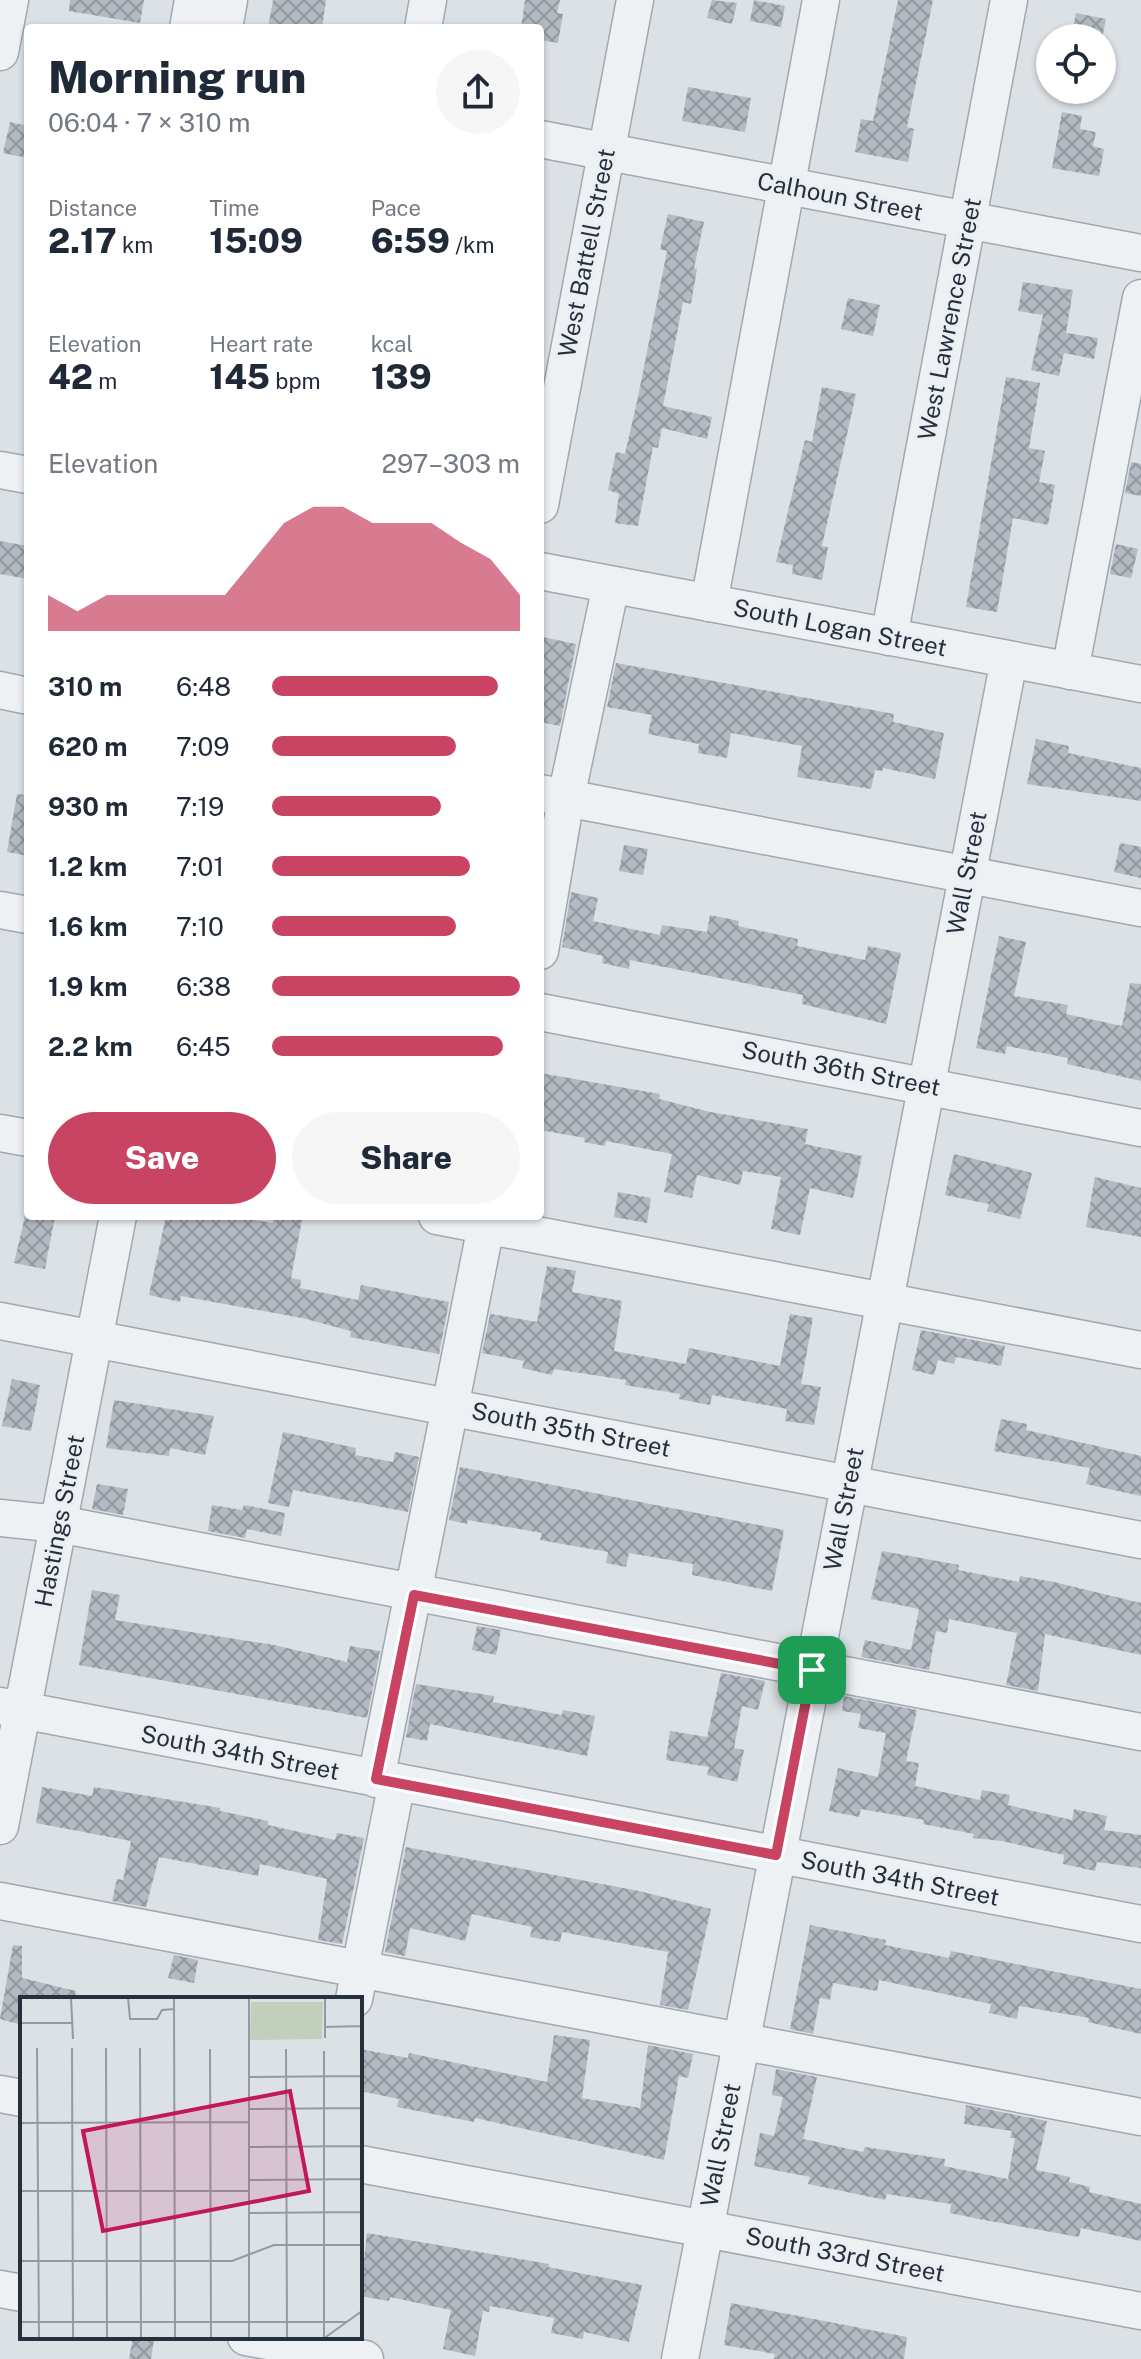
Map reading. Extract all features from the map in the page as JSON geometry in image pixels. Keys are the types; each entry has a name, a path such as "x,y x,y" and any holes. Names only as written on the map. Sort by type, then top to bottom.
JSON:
{"street":[{"path":"8,45 10,0"},
{"path":"189,24 193,0"},
{"path":"225,24 229,0"},
{"path":"424,24 428,0"},
{"name":"West Battell Street","path":"544,484 635,0"},
{"path":"709,603 821,0"},
{"name":"West Lawrence Street","path":"889,637 1009,0"},
{"name":"Calhoun Street","path":"544,140 1141,253"},
{"path":"1070,671 1141,298"},
{"path":"0,470 24,474"},
{"name":"South Logan Street","path":"544,572 1141,684"},
{"path":"544,903 553,796 611,585"},
{"name":"Wall Street","path":"680,2359 1009,660"},
{"path":"0,690 24,695"},
{"path":"553,796 1141,908"},
{"path":"0,910 24,914"},
{"name":"South 36th Street","path":"544,1013 1141,1128"},
{"path":"0,1133 24,1137"},
{"name":"Hastings Street","path":"0,1826 11,1708 59,1524 117,1220"},
{"path":"357,1984 414,1595 487,1221 1141,1350"},
{"name":"South 35th Street","path":"0,1321 1141,1540"},
{"path":"0,1518 59,1524 414,1595 1141,1732"},
{"name":"South 34th Street","path":"11,1708 1141,1924"},
{"path":"0,1901 357,1984 741,2042 1141,2117"},
{"path":"0,2094 20,2098"},
{"name":"South 33rd Street","path":"362,2164 1141,2311"},
{"path":"0,2289 20,2293"},
{"path":"254,2339 365,2359"}],"building":[{"path":"70,0 144,0 140,23 69,11"},
{"path":"273,0 326,0 323,24 269,24"},
{"path":"525,0 560,0 557,13 563,14 558,43 544,41 544,24 522,24"},
{"path":"712,0 737,3 732,24 707,18"},
{"path":"754,0 785,6 781,27 750,21"},
{"path":"898,0 933,0 907,127 914,129 908,162 855,152 861,119 873,121"},
{"path":"1076,13 1106,19 1105,24 1074,24"},
{"path":"688,87 751,98 745,132 682,121"},
{"path":"1062,112 1082,116 1080,129 1096,132 1093,146 1104,149 1099,176 1052,168"},
{"path":"10,122 24,125 24,157 3,153"},
{"path":"668,214 704,222 694,268 697,269 691,304 683,302 663,406 712,417 707,439 662,428 658,448 653,447 638,526 615,523 619,494 608,490 616,452 625,454 638,397 667,251 660,249"},
{"path":"1023,282 1073,290 1066,333 1098,338 1094,359 1064,353 1059,376 1031,370 1043,315 1018,311"},
{"path":"848,298 880,305 873,336 841,329"},
{"path":"1006,377 1040,383 1029,448 1045,451 1039,482 1055,485 1048,525 1013,518 997,612 966,607"},
{"path":"822,387 856,394 822,546 828,547 822,580 792,574 793,565 776,562 805,440 812,442"},
{"path":"1131,462 1141,464 1141,496 1125,493"},
{"path":"0,541 24,545 24,578 0,574"},
{"path":"1116,544 1138,549 1131,578 1110,574"},
{"path":"544,637 576,644 560,726 544,723"},
{"path":"616,663 894,714 893,722 944,733 935,779 883,768 882,771 875,770 871,789 797,777 802,746 731,733 727,758 698,753 699,744 648,734 652,715 607,707"},
{"path":"1036,739 1069,746 1068,753 1141,768 1141,801 1027,784"},
{"path":"17,794 24,795 24,855 7,852"},
{"path":"1120,843 1141,847 1141,878 1114,872"},
{"path":"624,845 648,849 643,875 619,871"},
{"path":"571,892 598,898 593,921 660,935 662,925 707,932 710,915 739,921 738,926 798,939 797,946 865,960 868,946 901,953 886,1024 802,1004 803,995 630,960 629,969 602,963 603,956 562,947"},
{"path":"999,936 1026,942 1014,996 1068,1005 1066,1014 1122,1026 1130,983 1141,984 1141,1081 1067,1064 1068,1058 1007,1046 1005,1054 976,1048"},
{"path":"544,1074 660,1094 659,1099 710,1112 808,1129 805,1144 862,1156 853,1198 810,1188 800,1235 771,1229 781,1177 743,1171 740,1185 697,1175 692,1198 664,1192 672,1154 606,1141 605,1146 584,1142 585,1138 544,1131"},
{"path":"954,1154 1032,1173 1020,1219 987,1211 989,1204 945,1195"},
{"path":"1095,1177 1141,1188 1141,1237 1086,1227"},
{"path":"618,1192 651,1198 647,1223 614,1217"},
{"path":"24,1220 54,1220 45,1269 14,1263"},
{"path":"165,1220 255,1220 273,1223 273,1220 302,1220 291,1278 301,1280 300,1288 358,1300 361,1285 449,1302 439,1354 350,1337 351,1331 302,1318 181,1296 180,1302 149,1295"},
{"path":"547,1266 576,1271 572,1292 622,1301 614,1351 686,1364 689,1348 780,1366 790,1314 813,1318 801,1384 821,1387 814,1425 785,1421 787,1409 712,1395 710,1405 679,1399 680,1394 625,1385 626,1380 554,1369 552,1375 522,1368 524,1361 482,1353 491,1310 491,1314 537,1322"},
{"path":"921,1330 1005,1346 1001,1366 956,1357 954,1364 938,1360 934,1375 912,1370"},
{"path":"12,1379 40,1385 31,1431 2,1426"},
{"path":"114,1400 214,1416 205,1455 170,1448 169,1456 106,1448"},
{"path":"1001,1419 1027,1424 1026,1430 1141,1456 1141,1496 1086,1484 1090,1468 994,1451"},
{"path":"283,1432 356,1448 355,1455 393,1462 395,1452 419,1457 408,1512 293,1490 289,1507 268,1503"},
{"path":"460,1467 784,1530 772,1591 692,1575 693,1564 629,1553 626,1567 606,1563 608,1552 540,1540 542,1533 468,1520 467,1524 449,1520"},
{"path":"97,1484 128,1489 123,1515 92,1509"},
{"path":"212,1505 242,1510 244,1505 285,1513 281,1536 247,1529 245,1538 208,1531"},
{"path":"882,1551 959,1565 958,1570 1019,1582 1020,1576 1054,1582 1141,1603 1141,1655 1045,1634 1038,1691 1006,1685 1017,1633 949,1619 947,1633 936,1631 929,1670 861,1657 865,1640 911,1650 919,1609 871,1599"},
{"path":"92,1590 120,1595 115,1620 274,1645 347,1662 350,1646 380,1651 367,1718 79,1665"},
{"path":"477,1626 501,1630 496,1655 472,1650"},
{"path":"721,1673 765,1681 758,1710 742,1706 734,1748 744,1750 737,1782 707,1775 709,1767 666,1760 670,1731 707,1737"},
{"path":"416,1684 494,1696 493,1702 562,1715 563,1710 595,1716 587,1756 430,1724 427,1741 406,1737"},
{"path":"844,1696 917,1710 906,1761 919,1763 915,1786 980,1800 982,1790 1010,1795 1008,1805 1072,1820 1074,1809 1107,1816 1104,1830 1141,1835 1141,1868 1097,1862 1095,1871 1063,1864 1064,1855 973,1838 974,1834 923,1824 924,1820 861,1809 859,1817 829,1811 838,1768 878,1777 886,1733 858,1728 861,1714 842,1711"},
{"path":"42,1787 92,1796 94,1787 220,1808 220,1811 268,1821 268,1825 335,1840 337,1833 364,1838 342,1944 318,1940 327,1879 260,1864 258,1876 159,1857 146,1907 112,1901 117,1879 123,1880 131,1841 36,1823"},
{"path":"406,1847 639,1891 711,1909 688,2010 660,2005 668,1952 562,1932 560,1942 530,1937 532,1927 472,1914 465,1941 410,1928 405,1956 385,1952"},
{"path":"810,1925 886,1940 885,1945 949,1958 951,1951 1141,1989 1141,2034 1088,2022 1089,2018 1019,2006 1017,2019 989,2013 991,2004 879,1980 877,1991 833,1983 830,2000 820,1998 813,2034 790,2029"},
{"path":"13,1945 22,1946 22,1978 76,1991 75,1997 20,1997 20,2024 0,2019"},
{"path":"174,1955 198,1960 194,1983 168,1978"},
{"path":"554,2035 590,2040 582,2098 640,2108 648,2045 693,2054 688,2078 679,2076 664,2160 475,2118 474,2122 397,2107 399,2099 362,2091 362,2049 408,2058 409,2053 547,2082"},
{"path":"776,2069 817,2077 803,2139 863,2152 865,2147 945,2159 944,2166 1008,2179 1015,2138 1010,2138 1012,2131 964,2124 966,2105 1047,2121 1036,2170 1070,2177 1069,2182 1090,2187 1089,2192 1141,2204 1141,2241 1081,2228 1079,2237 984,2220 950,2213 951,2204 887,2194 885,2200 808,2184 810,2177 754,2166 760,2133 774,2136 783,2097 772,2095"},
{"path":"367,2233 549,2264 548,2267 642,2285 629,2342 584,2332 583,2339 551,2333 554,2318 490,2306 489,2312 483,2311 475,2356 443,2349 451,2310 390,2297 389,2301 362,2296"},
{"path":"731,2303 907,2337 904,2359 774,2359 775,2354 724,2345"},
{"path":"133,2339 154,2340 151,2359 129,2359"}],"route":[{"path":"414,1595 812,1670 776,1855 376,1779 414,1595"}]}
